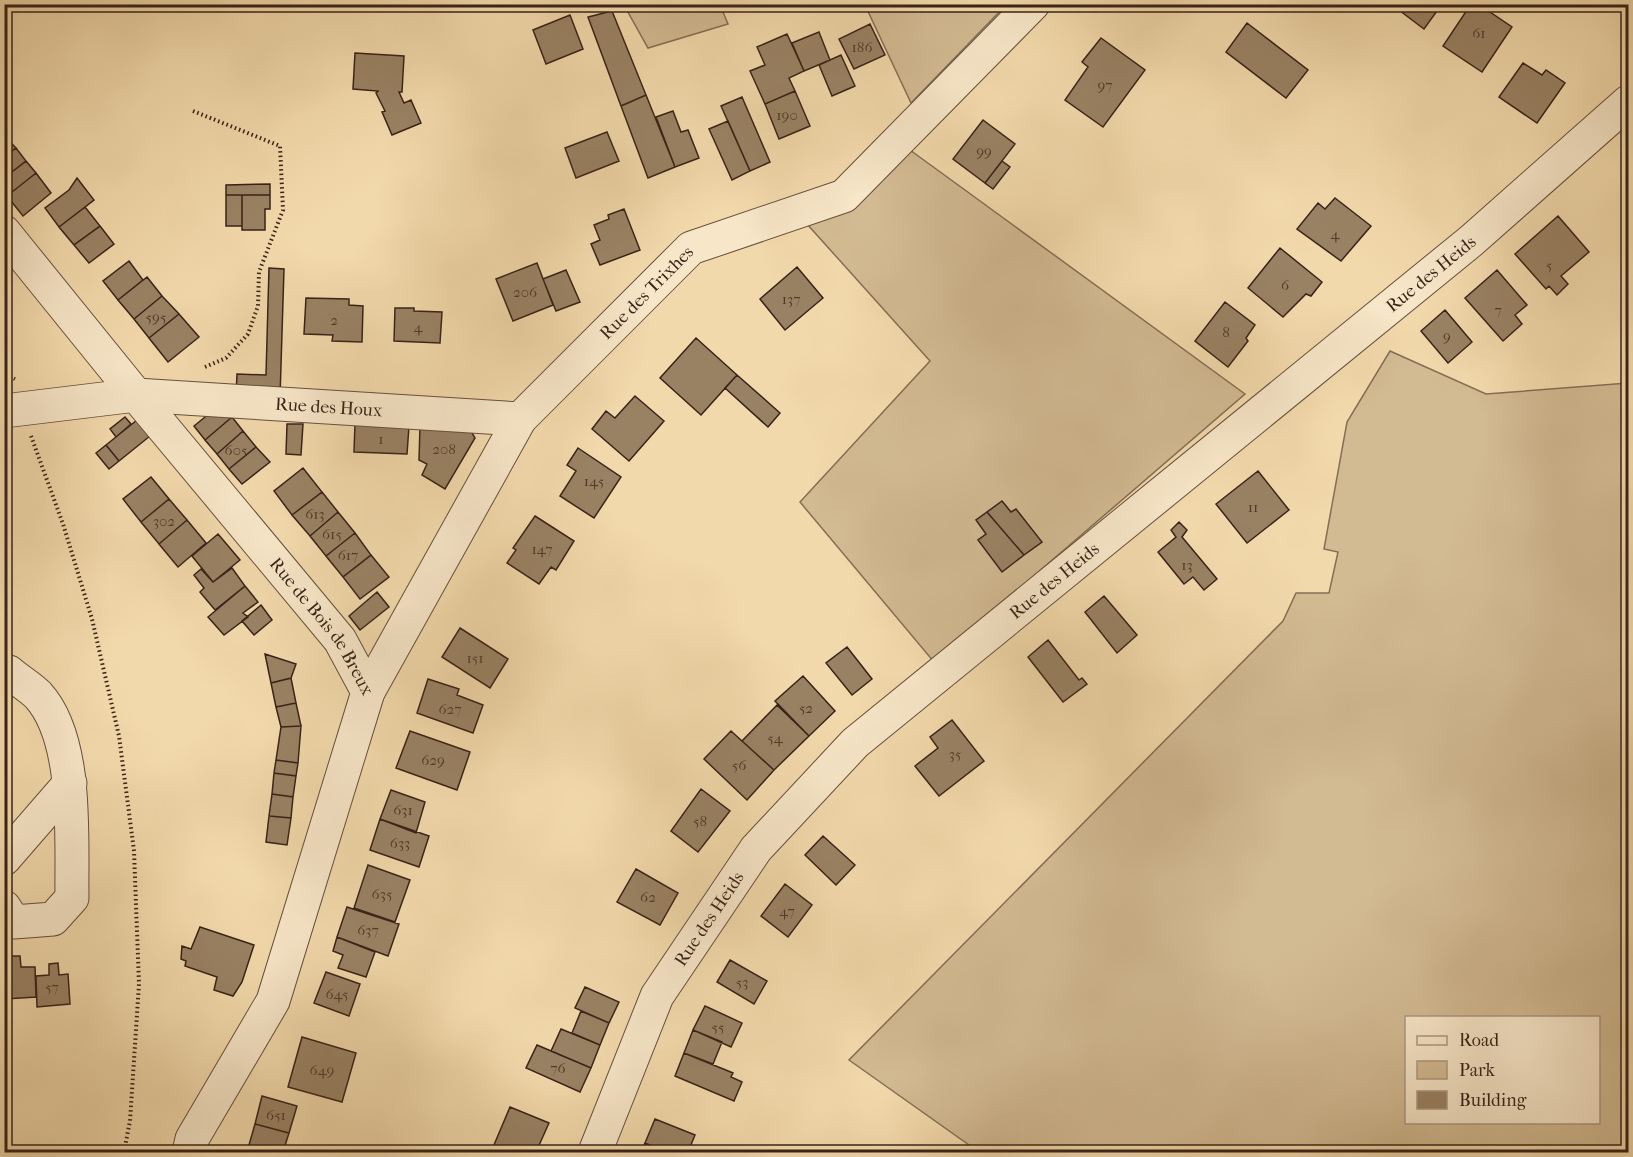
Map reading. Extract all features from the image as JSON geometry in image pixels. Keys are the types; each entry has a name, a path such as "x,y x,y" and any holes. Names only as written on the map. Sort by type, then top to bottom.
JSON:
{"street":[{"name":"Rue des Trixhes","path":"368,692 520,419 691,248 844,196 1033,4"},
{"name":"Rue des Heids","path":"595,1152 657,996 756,849 855,743 1472,241 1629,102"},
{"name":"Rue de Bois de Breux","path":"4,232 340,640 368,692 273,1001 192,1139 189,1152"},
{"name":"Rue des Houx","path":"4,411 136,395 520,419"},
{"path":"4,671 9,672 38,695 59,728 70,783 72,898 53,919 14,922 4,907"},
{"path":"4,859 70,783"}],"path":[{"path":"193,111 280,146 283,210 259,272 258,306 248,334 226,358 198,370"},
{"path":"32,439 63,524 92,619 119,736 134,850 139,984 130,1121 124,1152"}],"green space":[{"path":"624,5 720,5 728,24 648,48"},
{"path":"865,5 1006,5 911,103"},
{"path":"910,150 1245,394 934,662 800,502 930,361 807,224"},
{"path":"1390,351 1486,394 1628,383 1628,1152 979,1152 849,1060 1283,621 1296,593 1329,593 1338,552 1324,549 1347,422"}],"building":[{"path":"1391,4 1442,4 1424,29"},
{"path":"1471,4 1478,4 1512,27 1482,72 1443,46"},
{"path":"612,11 646,95 621,106 588,17"},
{"path":"570,15 583,49 546,64 533,30"},
{"path":"1247,23 1308,70 1286,98 1226,52"},
{"path":"870,24 885,55 854,69 839,39"},
{"path":"819,32 830,60 804,71 792,43"},
{"path":"787,34 804,71 789,78 795,91 765,104 750,71 765,65 757,47"},
{"path":"1101,38 1145,70 1103,127 1065,100 1088,67 1082,62"},
{"path":"355,53 404,56 402,92 399,92 404,103 411,100 421,123 392,135 382,112 385,111 376,93 378,91 353,89"},
{"path":"841,55 855,86 832,96 819,65"},
{"path":"1523,63 1542,75 1546,70 1565,83 1537,123 1499,97"},
{"path":"795,91 810,126 779,139 765,104"},
{"path":"646,95 675,167 648,178 621,106"},
{"path":"742,97 770,162 750,171 721,106"},
{"path":"673,111 681,132 688,130 699,158 675,167 656,117"},
{"path":"983,120 1015,144 985,183 953,159"},
{"path":"728,121 750,171 732,180 709,129"},
{"path":"607,132 619,161 576,178 565,148"},
{"path":"4,136 16,148 4,157"},
{"path":"16,148 26,161 4,178 4,157"},
{"path":"26,161 36,173 7,196 4,193 4,178"},
{"path":"1002,161 1010,167 993,189 985,183"},
{"path":"36,173 51,193 23,216 7,196"},
{"path":"77,178 94,200 59,227 45,208 69,190"},
{"path":"270,184 270,195 226,195 226,185"},
{"path":"226,195 242,195 242,226 226,226"},
{"path":"242,195 270,195 270,209 265,209 265,230 242,230"},
{"path":"1335,198 1371,226 1341,261 1297,229 1318,203 1325,209"},
{"path":"85,207 100,226 74,245 59,227"},
{"path":"624,209 640,250 600,265 591,244 600,240 594,225 609,219 608,215"},
{"path":"1558,216 1589,252 1561,276 1568,284 1557,295 1549,286 1546,289 1515,254"},
{"path":"100,226 114,244 89,263 74,245"},
{"path":"1280,248 1322,282 1311,296 1306,294 1283,317 1248,288"},
{"path":"129,261 143,280 118,300 103,281"},
{"path":"537,263 553,305 513,321 496,279"},
{"path":"797,267 823,298 785,330 760,299"},
{"path":"269,268 284,269 280,397 236,395 237,374 266,375"},
{"path":"566,270 580,302 556,311 543,279"},
{"path":"1497,270 1527,305 1515,315 1522,324 1503,341 1465,298"},
{"path":"147,277 162,296 134,319 118,300"},
{"path":"162,296 179,314 149,338 134,319"},
{"path":"306,298 349,299 349,305 363,306 362,342 332,341 333,335 304,334"},
{"path":"1225,302 1255,325 1246,338 1248,341 1228,367 1195,341"},
{"path":"395,308 442,312 440,343 394,341"},
{"path":"1445,310 1472,342 1448,363 1421,331"},
{"path":"179,314 199,337 168,362 149,338"},
{"path":"696,338 737,375 701,415 660,378"},
{"path":"737,375 780,413 768,427 725,388"},
{"path":"635,396 664,421 629,461 592,429 606,411 615,418"},
{"path":"210,413 232,417 205,440 194,426"},
{"path":"125,417 131,424 116,437 110,429"},
{"path":"232,417 243,431 217,454 205,440"},
{"path":"137,420 150,436 119,461 106,445"},
{"path":"287,424 303,424 301,455 286,454"},
{"path":"355,424 409,426 407,454 354,452"},
{"path":"468,426 475,438 445,489 422,475 427,464 419,460 420,427"},
{"path":"243,431 256,447 229,469 217,454"},
{"path":"106,445 119,461 109,469 96,453"},
{"path":"256,447 270,462 242,484 229,469"},
{"path":"578,448 621,477 594,518 560,496 576,471 567,465"},
{"path":"303,468 322,492 292,515 274,491"},
{"path":"1258,471 1289,510 1247,543 1216,504"},
{"path":"151,477 169,499 141,522 123,499"},
{"path":"322,492 338,512 310,536 292,515"},
{"path":"169,499 187,520 159,544 141,522"},
{"path":"1002,501 1011,512 1016,509 1042,542 1024,555 987,512"},
{"path":"338,512 355,533 326,556 310,536"},
{"path":"987,512 1024,555 1002,572 978,540 986,534 976,520"},
{"path":"535,516 574,541 556,570 551,567 539,584 507,563 516,550 513,548"},
{"path":"187,520 206,543 178,567 159,544"},
{"path":"1179,522 1187,530 1182,537 1217,579 1204,590 1193,577 1184,584 1158,552 1176,537 1171,530"},
{"path":"355,533 371,555 343,577 326,556"},
{"path":"218,534 240,560 213,582 192,556"},
{"path":"371,555 389,577 360,599 343,577"},
{"path":"232,568 245,586 215,610 200,592 204,588 194,575 201,569 213,582"},
{"path":"245,586 258,602 243,613 248,617 224,635 208,617"},
{"path":"377,592 389,607 360,630 349,616"},
{"path":"1104,596 1137,635 1117,653 1085,612"},
{"path":"261,605 272,620 254,635 242,621"},
{"path":"460,628 508,659 490,688 442,657"},
{"path":"1048,640 1079,680 1082,678 1087,684 1063,702 1028,657"},
{"path":"847,647 872,679 852,695 826,663"},
{"path":"265,654 296,664 291,678 271,683"},
{"path":"803,676 835,711 809,736 775,701"},
{"path":"291,678 296,703 276,707 271,683"},
{"path":"428,679 459,689 457,695 483,705 473,733 417,713"},
{"path":"296,703 301,726 281,727 276,707"},
{"path":"777,705 809,736 774,770 742,741"},
{"path":"952,720 984,761 939,796 915,766 938,748 930,737"},
{"path":"301,726 298,763 276,760 281,727"},
{"path":"410,731 470,752 457,790 396,768"},
{"path":"731,731 774,770 747,800 704,759"},
{"path":"276,760 298,763 296,776 274,773"},
{"path":"274,773 296,776 293,797 272,794"},
{"path":"701,789 730,811 698,852 671,831"},
{"path":"391,790 425,802 416,833 380,819"},
{"path":"272,794 293,797 291,818 269,816"},
{"path":"269,816 291,818 287,845 266,842"},
{"path":"380,819 429,836 419,867 370,850"},
{"path":"823,836 855,865 836,885 805,855"},
{"path":"368,865 410,880 395,922 354,908"},
{"path":"636,869 678,893 660,925 617,902"},
{"path":"785,884 812,905 788,937 761,916"},
{"path":"347,907 399,924 388,956 337,937"},
{"path":"200,927 254,945 242,982 233,996 214,990 217,977 185,966 186,961 181,959 182,946 191,949"},
{"path":"337,937 375,952 366,977 338,968 343,955 333,951"},
{"path":"10,956 20,956 21,967 35,967 36,997 5,999 4,969 11,968"},
{"path":"730,960 767,981 754,1004 717,982"},
{"path":"58,963 59,975 68,974 70,1004 37,1007 36,976 49,975 49,964"},
{"path":"326,972 360,984 349,1016 314,1003"},
{"path":"585,987 619,1002 609,1023 575,1008"},
{"path":"705,1006 742,1023 731,1047 693,1030"},
{"path":"581,1011 609,1023 600,1045 572,1033"},
{"path":"561,1029 600,1045 591,1068 551,1051"},
{"path":"693,1030 722,1042 713,1064 684,1053"},
{"path":"302,1037 356,1053 342,1102 288,1087"},
{"path":"537,1045 591,1068 580,1092 526,1068"},
{"path":"684,1053 733,1073 731,1077 742,1082 734,1101 675,1076"},
{"path":"262,1096 297,1106 289,1133 255,1124"},
{"path":"510,1107 549,1123 536,1152 491,1152"},
{"path":"655,1119 695,1135 688,1152 667,1152 645,1143"},
{"path":"255,1124 289,1133 283,1152 247,1152"},
{"path":"645,1143 667,1152 641,1152"}]}
